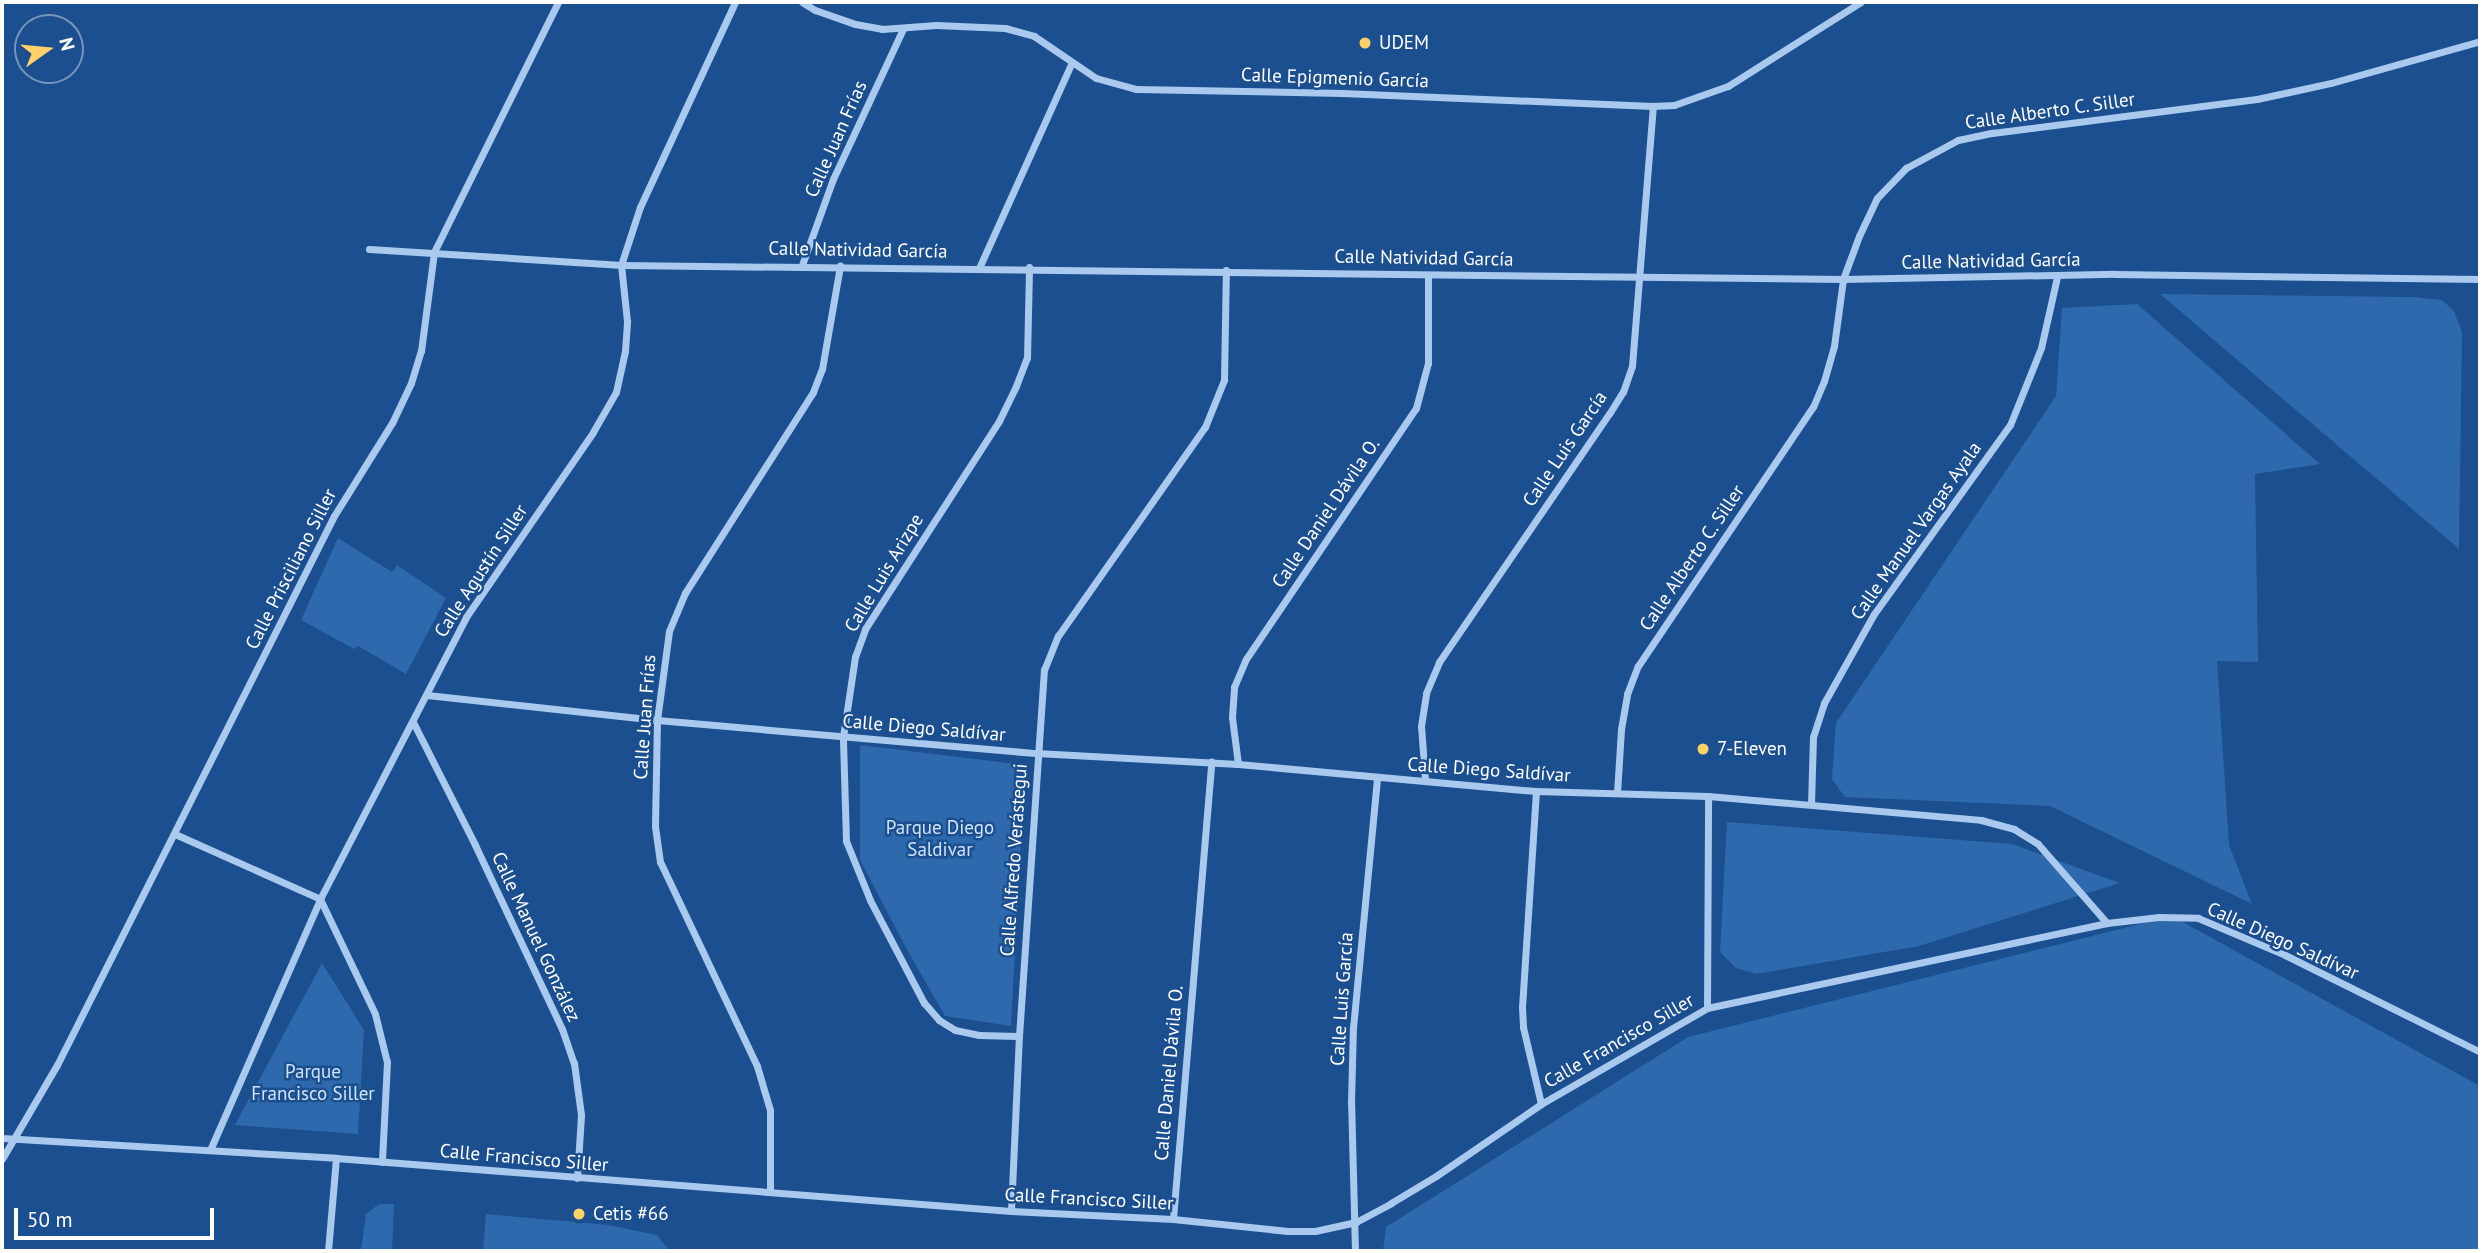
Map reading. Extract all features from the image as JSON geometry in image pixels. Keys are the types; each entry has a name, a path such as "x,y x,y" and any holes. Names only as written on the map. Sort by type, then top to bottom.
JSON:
{"street":[{"name":"Calle Prisciliano Siller","path":"2,1159 57,1065 334,516 392,423 411,383 429,309 434,253 558,2"},
{"name":"Calle Agustín Siller","path":"210,1150 320,899 466,617 593,432 616,392 625,351 627,321 621,265 640,207 735,2"},
{"name":"Calle Epigmenio García","path":"802,2 815,10 855,24 882,29 936,25 1005,28 1034,36 1071,64 1096,78 1136,89 1342,93 1653,106 1684,102 1728,86 1861,2"},
{"name":"Calle Juan Frías","path":"802,265 833,179 903,29"},
{"name":"Calle Alberto C. Siller","path":"1617,793 1621,729 1627,694 1639,666 1813,407 1834,346 1843,279 1877,198 1906,168 1958,140 1992,133 2257,99 2331,83 2480,41"},
{"path":"979,268 1071,64"},
{"name":"Calle Luis García","path":"1425,780 1421,726 1426,693 1439,662 1623,392 1632,366 1653,106"},
{"name":"Calle Natividad García","path":"369,249 621,265 1030,267 1428,275 1843,279 2115,274 2480,279"},
{"name":"Calle Juan Frías","path":"770,1192 770,1110 757,1066 660,862 655,825 657,720 669,631 685,593 813,392 822,369 840,265"},
{"name":"Calle Luis Arizpe","path":"1019,1036 979,1035 955,1030 939,1020 924,1003 870,900 846,841 843,737 855,657 865,629 999,421 1016,386 1027,358 1030,267"},
{"name":"Calle Alfredo Verástegui","path":"1011,1211 1019,1036 1044,670 1058,636 1205,427 1224,380 1226,270"},
{"name":"Calle Daniel Dávila O.","path":"1238,764 1232,717 1234,687 1246,659 1416,408 1427,363 1428,275"},
{"name":"Calle Manuel Vargas Ayala","path":"1811,804 1813,737 1824,703 1874,614 2010,425 2040,348 2057,277"},
{"name":"Calle Diego Saldívar","path":"427,695 657,720 1037,753 1238,764 1377,779 1425,780 1536,791 1708,796 1981,820 2014,829 2038,844 2107,923 2159,917 2199,918 2285,955 2480,1052"},
{"name":"Calle Manuel González","path":"413,722 562,1029 574,1063 581,1115 577,1178"},
{"name":"Calle Daniel Dávila O.","path":"1173,1219 1211,762"},
{"name":"Calle Luis García","path":"1355,1251 1351,1113 1353,1027 1377,779"},
{"path":"1536,791 1522,1007 1523,1027 1541,1104"},
{"path":"1707,1008 1708,796"},
{"path":"175,834 320,899 375,1014 387,1062 382,1162"},
{"name":"Calle Francisco Siller","path":"2,1138 336,1158 1011,1211 1173,1219 1287,1231 1315,1231 1356,1222 1436,1176 1541,1104 1707,1008 2107,923"},
{"path":"328,1251 336,1158"}],"green space":[{"path":"2160,294 2414,297 2442,300 2454,311 2462,332 2459,549"},
{"path":"2137,304 2320,464 2255,474 2258,662 2217,661 2229,845 2252,904 2050,806 1845,797 1832,779 1836,723 2056,396 2062,308"},
{"path":"338,538 392,572 397,565 446,598 406,674 358,646 354,649 301,620"},
{"name":"Parque Diego Saldivar","path":"860,745 1025,765 1011,1026 945,1016 905,946 860,860"},
{"path":"1727,822 2012,844 2120,883 1919,946 1756,974 1736,968 1720,952"},
{"path":"2172,916 2480,1086 2480,1251 1383,1251 1386,1227 1688,1037"},
{"name":"Parque Francisco Siller","path":"322,963 364,1030 358,1134 235,1125"},
{"path":"379,1204 394,1204 392,1251 361,1251 366,1214"},
{"path":"486,1214 608,1225 657,1235 670,1251 483,1251"}],"place":[{"name":"UDEM","path":"1365,43"},
{"name":"7-Eleven","path":"1703,749"},
{"name":"Cetis #66","path":"579,1214"}]}
